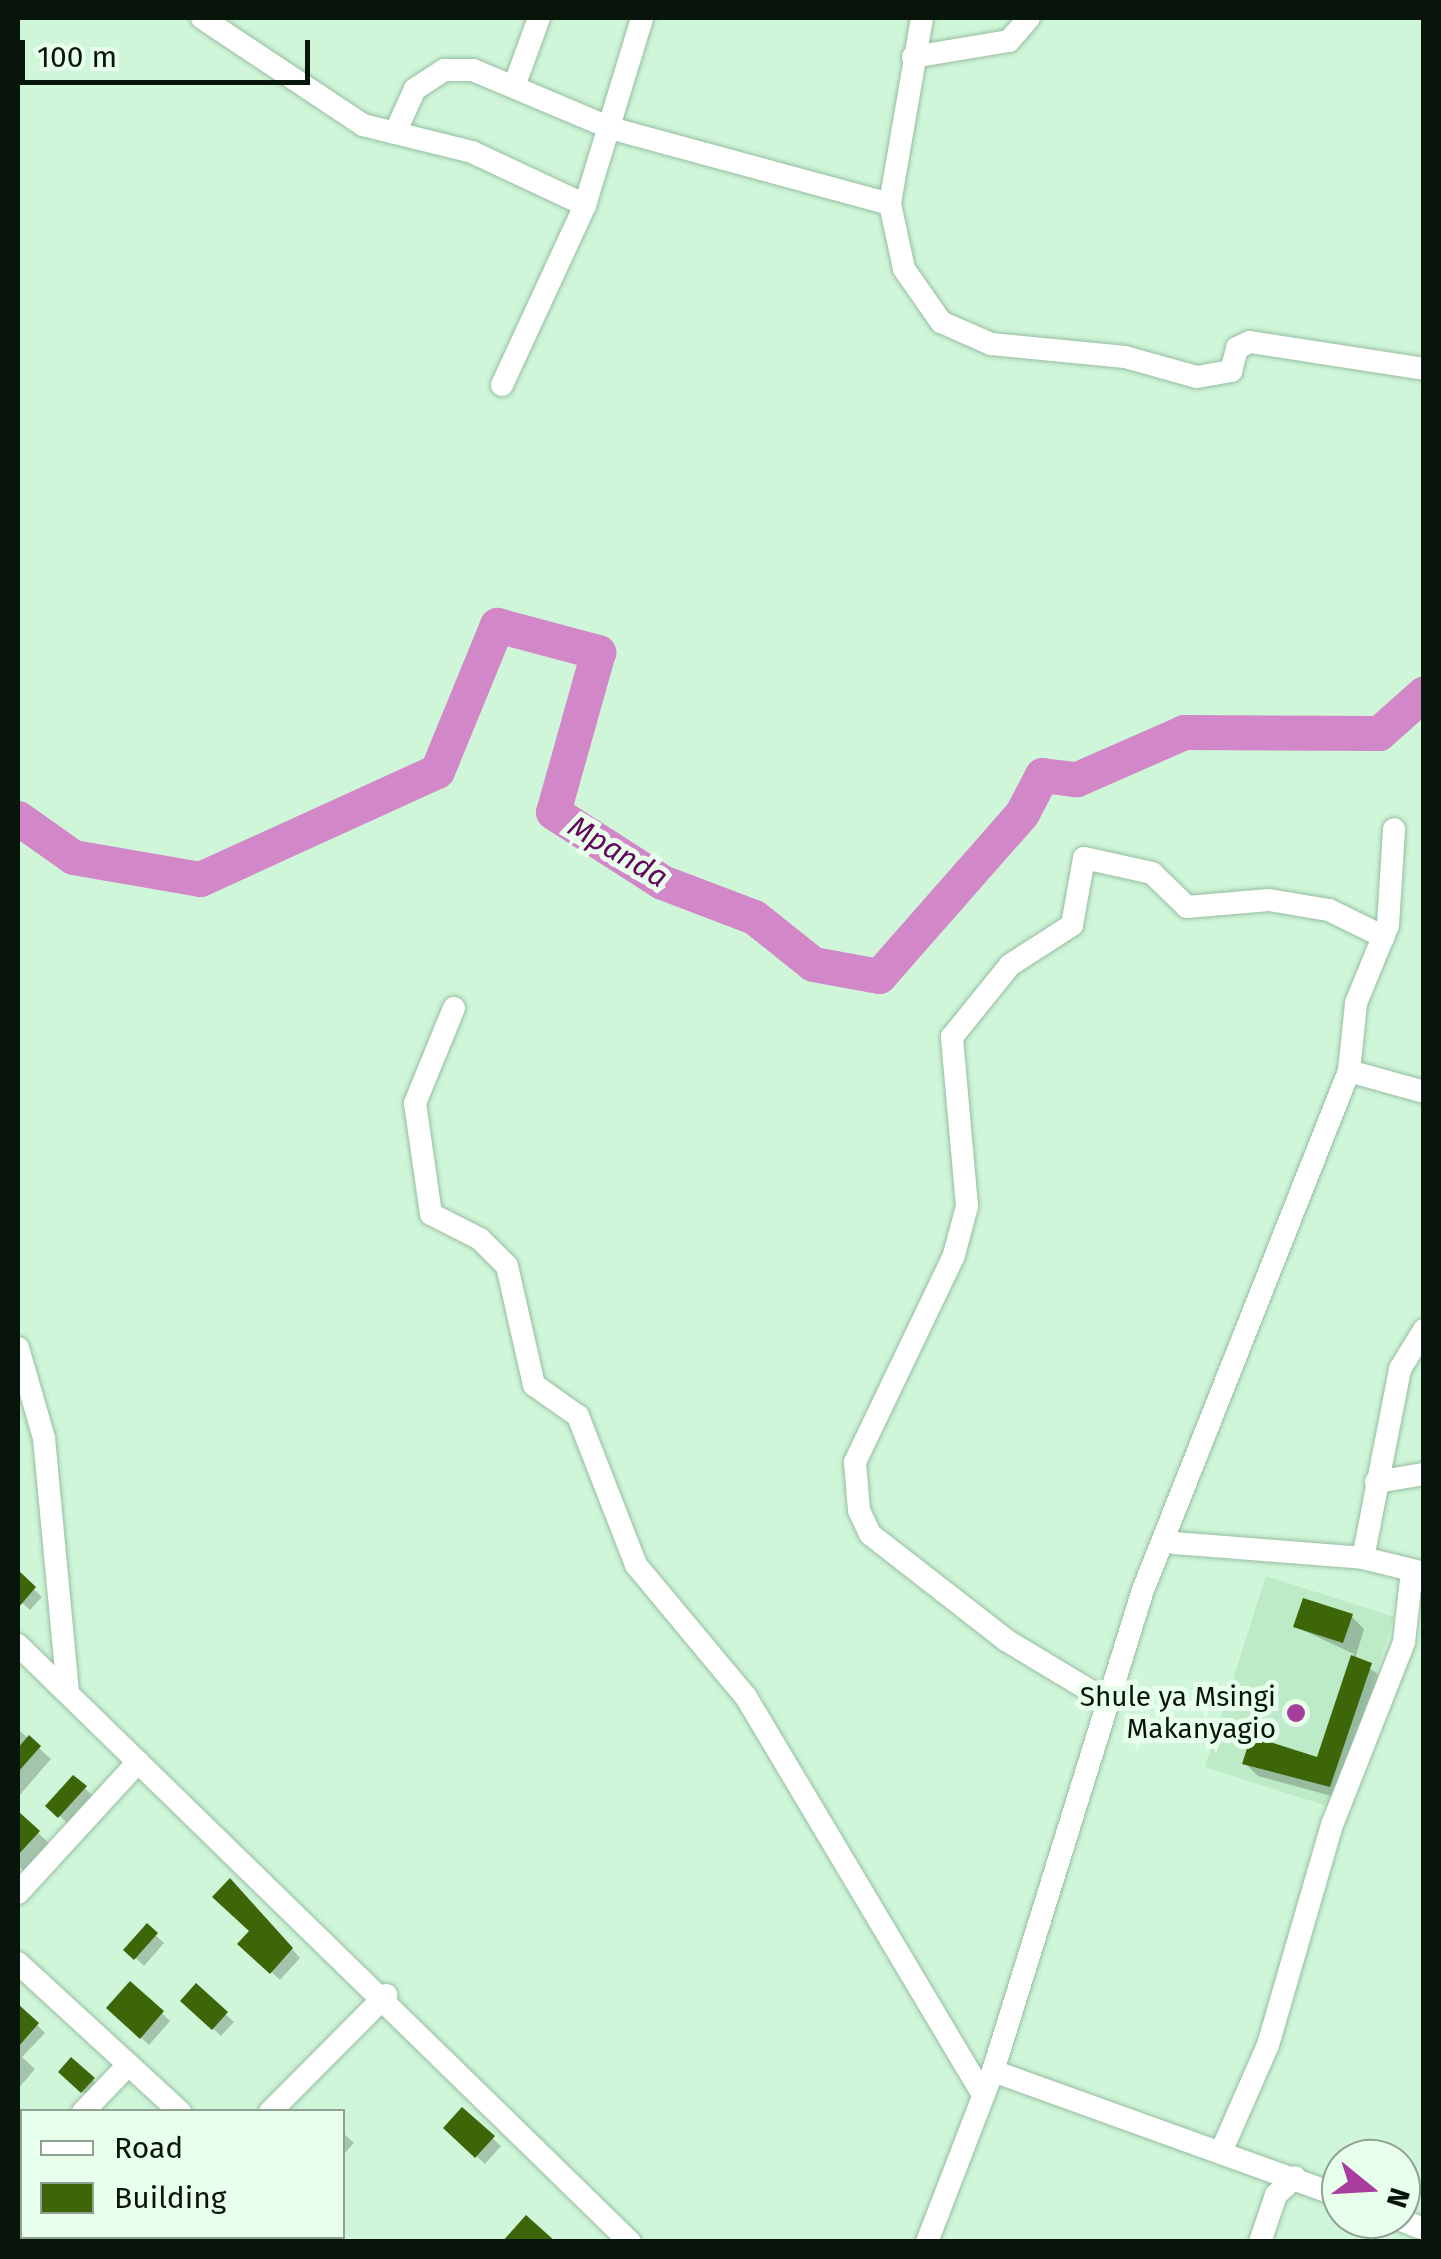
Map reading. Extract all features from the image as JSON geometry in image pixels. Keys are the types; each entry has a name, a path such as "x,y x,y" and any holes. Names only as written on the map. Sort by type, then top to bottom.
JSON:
{"street":[{"path":"202,18 343,114 395,133 472,152 586,205"},
{"path":"516,81 539,18"},
{"path":"502,384 586,205 641,18"},
{"path":"922,18 890,204 917,296 965,337 1211,378 1231,370 1237,348 1250,342 1424,368"},
{"path":"913,57 1009,42 1030,18"},
{"path":"395,133 415,89 434,74 454,68 516,81 610,128 890,204"},
{"path":"927,2242 993,2072 1107,1701 1210,1412 1349,1071 1356,1003 1384,937 1394,829"},
{"path":"1107,1701 1006,1640 870,1534 859,1510 855,1462 954,1254 966,1206 952,1037 1010,964 1072,925 1084,858 1152,873 1187,907 1269,900 1329,910 1384,937"},
{"path":"454,1008 415,1102 431,1214 480,1238 508,1266 534,1386 578,1416 636,1565 746,1697 983,2094"},
{"path":"1349,1071 1424,1092"},
{"path":"1363,1558 1376,1482 1424,1330"},
{"path":"18,1348 44,1438 68,1693"},
{"path":"1376,1482 1424,1474"},
{"path":"1174,1543 1363,1558 1418,1572 1404,1642 1332,1825 1268,2045 1221,2152"},
{"path":"18,1645 386,1995 630,2242"},
{"path":"18,1893 138,1762"},
{"path":"18,1963 177,2109"},
{"path":"273,2109 386,1995"},
{"path":"86,2109 129,2064"},
{"path":"993,2072 1321,2188"},
{"path":"1260,2242 1276,2195 1295,2177"}],"shaded area":[{"path":"1266,1576 1394,1617 1333,1808 1205,1767"}],"building":[{"path":"18,1570 36,1587 18,1608"},
{"path":"1303,1598 1353,1614 1343,1643 1293,1627"},
{"path":"1351,1655 1372,1663 1330,1787 1242,1764 1251,1736 1317,1757"},
{"path":"29,1735 41,1746 18,1772 18,1748"},
{"path":"73,1775 87,1786 58,1818 45,1806"},
{"path":"18,1811 40,1831 18,1855"},
{"path":"230,1878 293,1948 270,1974 237,1944 249,1931 212,1897"},
{"path":"147,1923 158,1933 134,1960 123,1950"},
{"path":"130,1981 164,2011 140,2039 106,2008"},
{"path":"196,1983 228,2012 212,2030 180,2001"},
{"path":"18,2004 39,2023 18,2047"},
{"path":"71,2057 95,2078 81,2093 58,2072"},
{"path":"462,2107 495,2136 475,2158 443,2128"},
{"path":"526,2215 556,2242 502,2242"}],"waterway":[{"name":"Mpanda","path":"18,818 73,857 200,879 437,771 497,625 598,652 553,812 662,882 754,917 813,964 879,976 1022,813 1042,775 1077,779 1184,732 1379,733 1424,693"}],"place":[{"name":"Shule ya Msingi Makanyagio","path":"1296,1713"}]}
